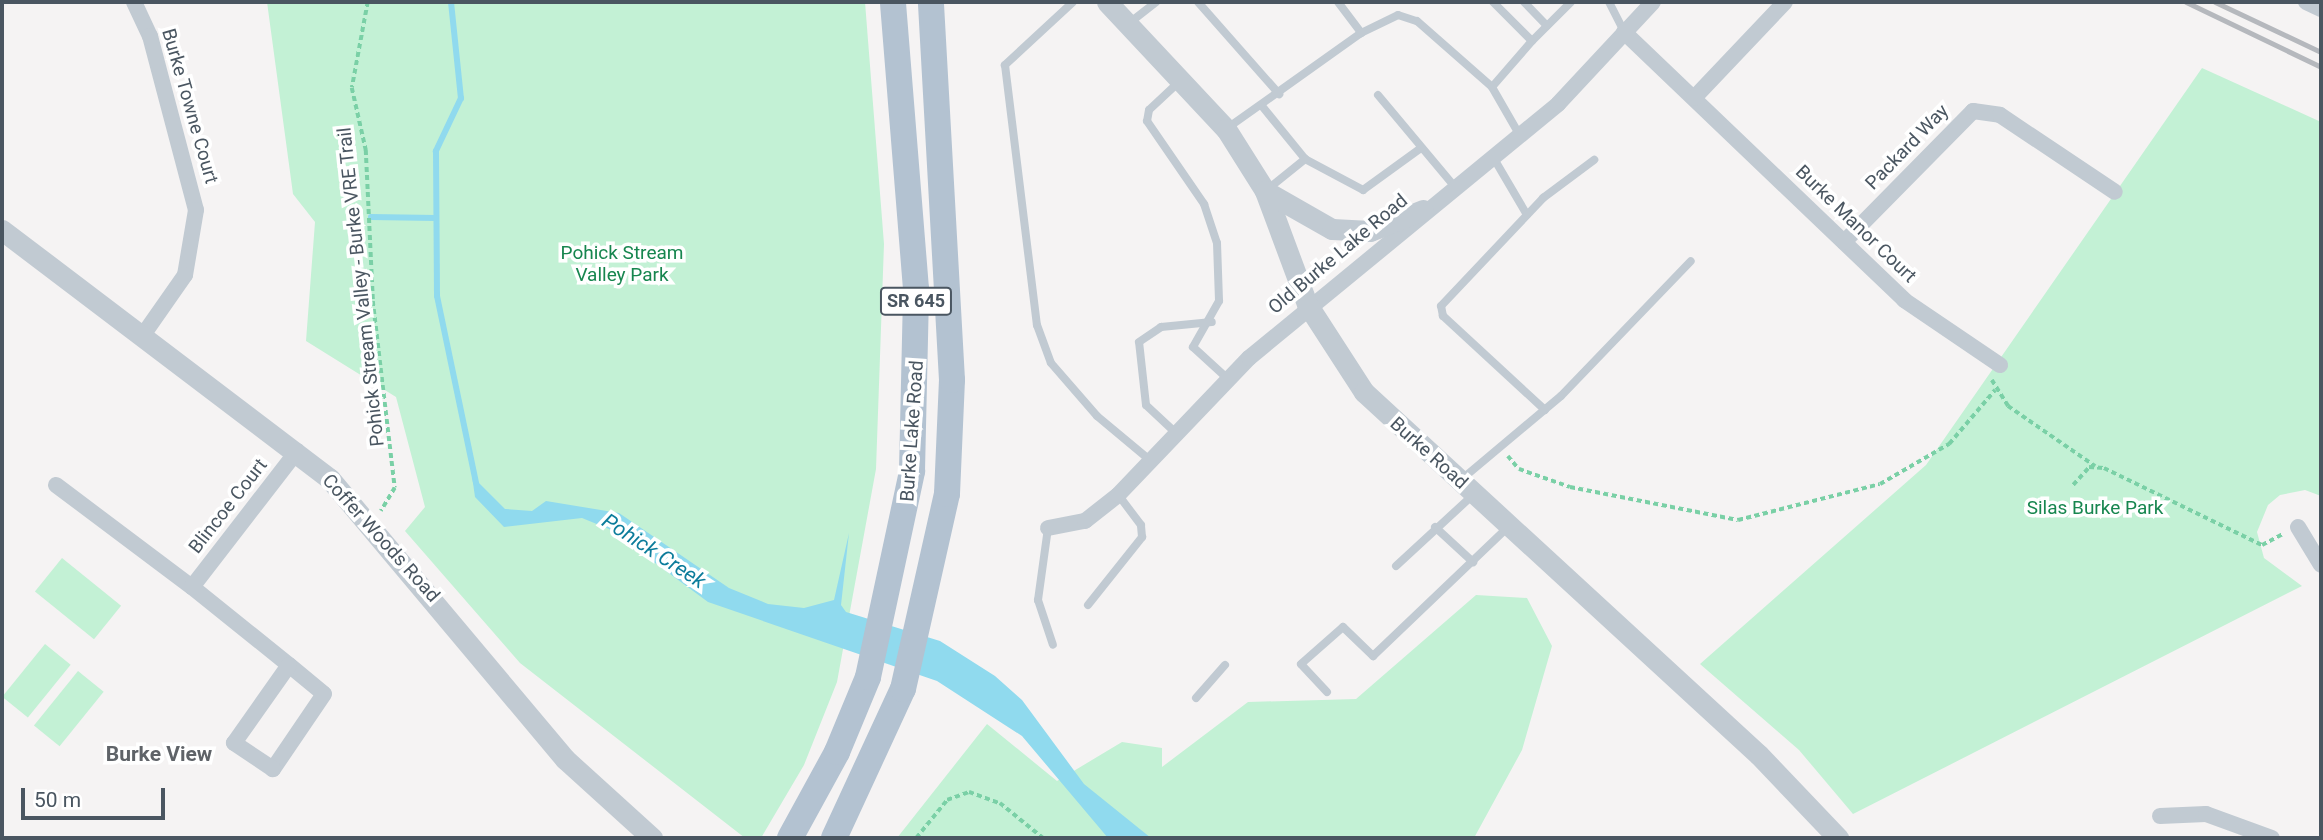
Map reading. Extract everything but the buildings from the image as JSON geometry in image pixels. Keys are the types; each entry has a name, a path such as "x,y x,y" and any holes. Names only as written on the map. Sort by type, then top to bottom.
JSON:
{"main road":[{"name":"Burke Lake Road","path":"790,838 837,752 868,677 889,599 912,471 917,359 893,2"},
{"name":"Burke Lake Road","path":"834,838 903,689 926,611 947,494 952,380 931,2"}],"street":[{"name":"Burke Towne Court","path":"134,2 150,36 196,209 185,275 143,335"},
{"name":"Burke Road","path":"1107,2 1226,129 1265,191 1307,304 1364,392 1769,765 1838,838"},
{"name":"Old Burke Lake Road","path":"1048,528 1086,521 1118,495 1228,379 1307,304 1558,104 1653,2"},
{"path":"1694,98 1785,2"},
{"path":"2306,2 2321,9"},
{"name":"Burke Manor Court","path":"1624,32 1904,300 2000,365"},
{"name":"Packard Way","path":"1844,242 1973,111 2000,115 2115,192"},
{"path":"1265,191 1332,229 1370,231 1423,211"},
{"name":"Coffer Woods Road","path":"2,230 297,451 371,521 565,759 652,838"},
{"name":"Blincoe Court","path":"192,587 297,451"},
{"path":"56,485 192,587 289,665 324,694 273,769 234,743 289,665"},
{"path":"2298,527 2321,565"},
{"path":"2160,816 2206,814 2272,838"}],"lane":[{"path":"1073,2 1005,65 1037,325 1051,363 1097,416 1151,461"},
{"path":"1128,24 1156,2"},
{"path":"1338,2 1361,33"},
{"path":"1493,2 1532,41"},
{"path":"1524,2 1547,26"},
{"path":"1492,87 1532,41 1572,2"},
{"path":"1609,2 1624,32"},
{"path":"1200,3 1279,94"},
{"path":"1226,129 1279,94 1361,33 1408,16 1492,87 1519,134"},
{"path":"1181,80 1149,110 1147,121 1204,204 1216,243 1221,281 1212,322 1194,347 1228,379"},
{"path":"1378,94 1454,186"},
{"path":"1262,106 1305,159 1363,190 1421,148"},
{"path":"1492,155 1527,215"},
{"path":"1265,191 1305,159"},
{"path":"1545,410 1443,316 1441,306 1527,215 1594,160"},
{"path":"1396,566 1435,527 1500,447 1545,410 1691,261"},
{"path":"1177,434 1146,405 1139,342 1161,327 1212,322"},
{"path":"1088,605 1142,537 1141,525 1118,495"},
{"path":"1326,692 1301,664 1343,627 1373,656 1510,525"},
{"path":"1435,527 1473,562"},
{"path":"1048,528 1038,600 1053,645"},
{"path":"1196,698 1225,664"}],"path":[{"name":"Pohick Stream Valley - Burke VRE Trail","path":"368,2 352,88 366,150 373,301 395,488 371,521"},
{"path":"2000,365 1991,383 2008,406 2095,466 2262,545 2298,527"},
{"path":"1500,447 1519,468 1570,487 1738,520 1880,484 1950,444 1995,390"},
{"path":"2073,485 2082,470 2095,466"},
{"path":"916,838 947,800 969,792 1000,803 1043,838"}],"green space":[{"name":"Pohick Stream Valley Park","path":"267,2 865,2 884,244 876,469 837,682 804,765 761,838 745,838 520,663 405,531 425,507 396,397 306,341 315,222 293,194"},
{"name":"Silas Burke Park","path":"2202,68 2321,122 2321,496 2305,490 2280,495 2268,505 2257,532 2264,558 2302,586 1853,814 1799,750 1700,664 1926,465"},
{"path":"62,558 121,606 94,639 35,591"},
{"path":"1476,595 1527,598 1552,646 1522,750 1474,838 897,838 987,724 1057,781 1122,742 1162,748 1162,767 1248,702 1356,699"},
{"path":"45,644 71,665 28,718 2,697"},
{"path":"78,671 104,692 60,746 34,725"}],"water":[{"path":"472,476 505,509 532,511 546,501 619,513 729,588 768,604 804,608 834,600 849,533 841,605 846,612 940,641 995,676 1022,700 1084,784 1151,838 1108,838 1022,736 937,681 708,602 609,529 582,518 504,527 475,497"}],"waterway":[{"name":"Pohick Creek","path":"451,2 461,98 436,151 437,296 476,483"},
{"path":"371,217 436,218"}],"railway":[{"path":"2186,2 2321,67"},
{"path":"2215,2 2321,52"}],"district":[{"name":"Burke View","path":"159,754"}]}
